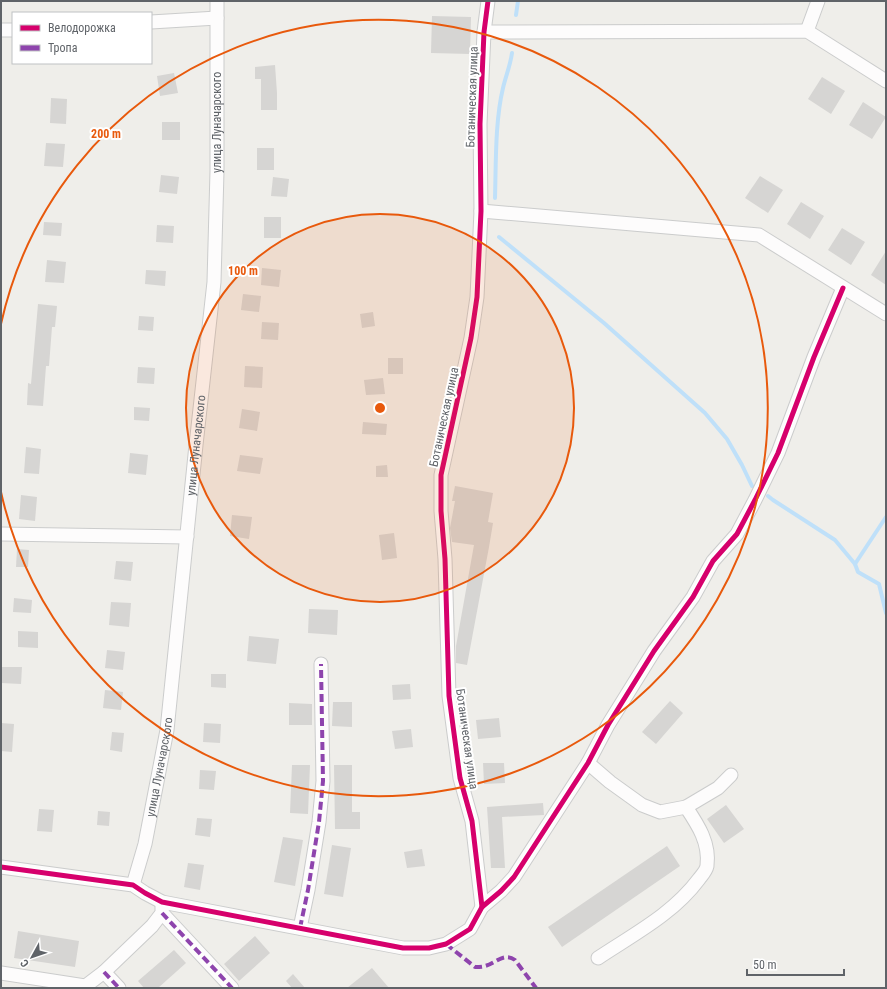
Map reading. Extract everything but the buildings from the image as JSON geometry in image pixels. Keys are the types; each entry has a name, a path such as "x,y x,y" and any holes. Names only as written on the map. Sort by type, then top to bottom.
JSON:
{"street":[{"name":"улица Луначарского","path":"133,885 144,844 167,730 214,282 217,171 217,1"},
{"name":"Ботаническая улица","path":"482,907 482,893 472,821 460,778 449,696 445,559 441,511 442,475 471,338 477,297 481,211 480,124 484,32 488,1"},
{"path":"808,31 818,1"},
{"path":"152,22 217,18"},
{"path":"1,30 12,30"},
{"path":"484,32 808,31 886,81"},
{"path":"481,211 759,235 886,314"},
{"path":"162,907 300,928 403,948 429,948 446,944 470,929 482,907 501,891 514,877 588,763 608,725 654,651 693,597 713,562 737,534 778,453 814,357 843,288"},
{"path":"1,534 187,537"},
{"path":"300,928 319,822 323,781 321,664"},
{"path":"588,763 610,782 642,805 660,812 686,807 718,788 731,775"},
{"path":"598,958 661,917 690,890 707,868 708,850 704,837 686,807"},
{"path":"1,867 133,885 162,907 232,988"},
{"path":"1,973 84,987 104,972 158,920 162,907"},
{"path":"104,972 119,988"}],"waterway":[{"path":"516,15 518,1"},
{"path":"495,198 496,143 500,101 512,53"},
{"path":"499,237 604,323 705,413 727,439 752,486"},
{"path":"768,496 835,540 855,564 858,572 879,584 886,613"},
{"path":"855,564 886,517"}],"marked path":[{"path":"300,928 319,822 323,781 321,664"},
{"path":"162,913 232,988"},
{"path":"446,944 475,967 489,965 507,957 511,958 515,960 536,988"},
{"path":"104,972 119,988"}],"cycle path":[{"path":"482,907 472,821 460,778 449,696 445,559 441,511 441,475 471,338 477,297 481,211 480,124 484,32 488,1"},
{"path":"1,867 133,885 162,902 403,948 429,948 446,944 470,929 482,907 501,891 514,877 588,763 608,725 654,651 693,597 713,561 737,534 778,453 814,357 843,288"}]}
